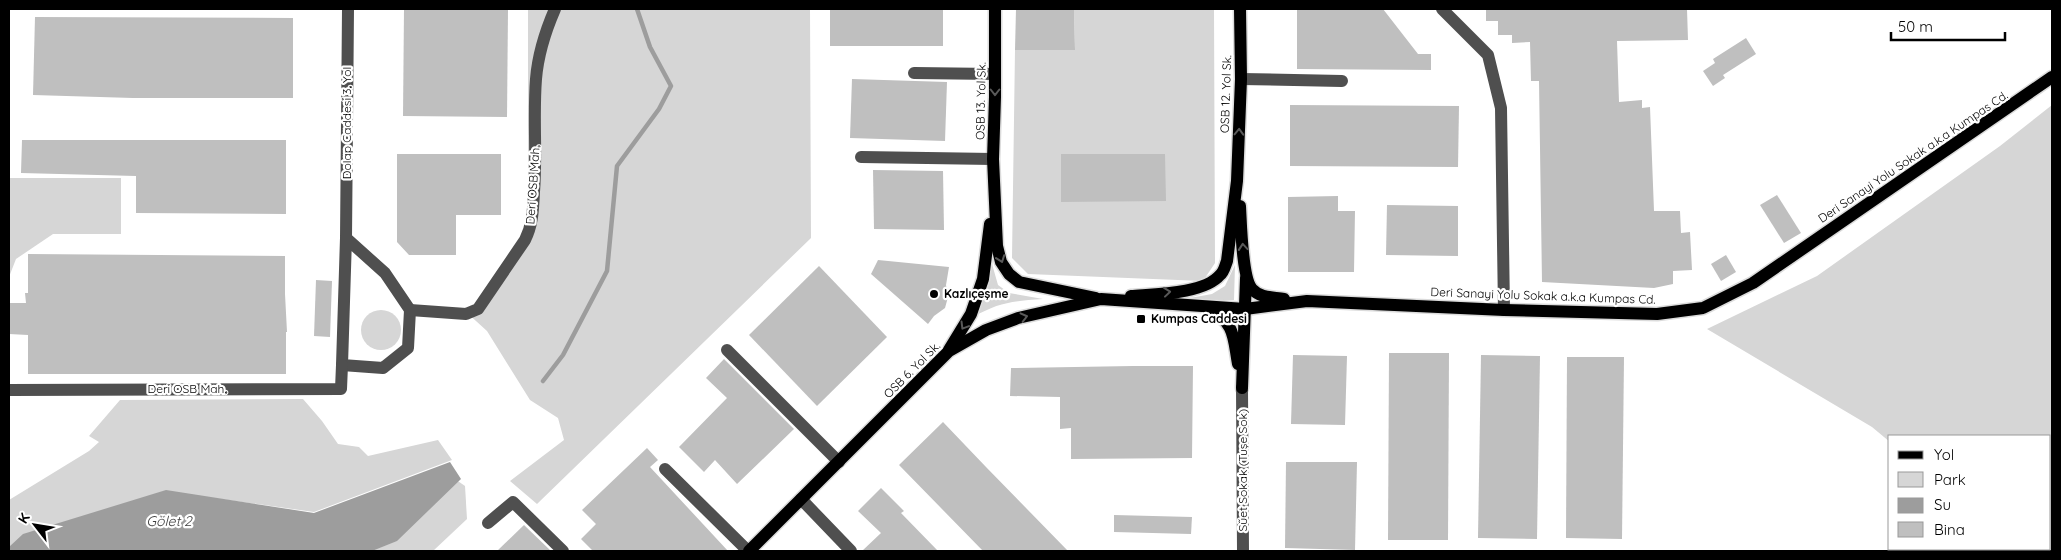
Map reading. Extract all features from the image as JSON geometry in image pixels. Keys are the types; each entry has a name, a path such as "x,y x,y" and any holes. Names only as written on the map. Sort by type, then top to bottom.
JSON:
{"main road":[{"name":"OSB 13. Yol Sk.","path":"994,194 995,9"},
{"name":"OSB 12. Yol Sk.","path":"1238,181 1241,79 1240,9"},
{"name":"Deri Sanayi Yolu Sokak a.k.a Kumpas Cd.","path":"1204,307 1245,309 1307,302 1657,314 1703,308 1753,283 2052,78"},
{"path":"1238,181 1246,275 1242,388"},
{"path":"994,194 997,246 1001,262 1009,274 1018,282 1101,299 1185,290 1213,282 1222,274 1227,261 1238,181"},
{"path":"949,351 971,314 983,279 994,194"},
{"path":"1246,275 1251,289 1260,296 1307,302"},
{"name":"OSB 6. Yol Sk.","path":"748,551 949,351 986,330 1018,318 1101,299 1204,307"},
{"path":"1204,307 1221,316 1229,324 1242,388"}],"street":[{"name":"Dolap Caddesi 3. Yol","path":"342,365 346,238 348,9"},
{"name":"Deri OSB Mah.","path":"410,310 466,314 478,309 527,235 533,221 537,72 546,30 554,9"},
{"path":"1442,9 1488,55 1501,108 1504,310"},
{"path":"914,73 995,74"},
{"path":"1241,79 1342,81"},
{"path":"861,157 993,159"},
{"path":"342,365 383,368 408,348 410,310 385,273 346,238"},
{"path":"1244,334 1249,318 1256,311 1267,306"},
{"path":"727,350 839,462"},
{"name":"Deri OSB Mah.","path":"9,390 341,389 342,365"},
{"name":"Süet Sokak (Tuşe Sok)","path":"1242,388 1243,551"},
{"path":"665,469 748,551"},
{"path":"802,499 851,551"},
{"path":"488,523 513,502 564,551"}],"green space":[{"path":"528,9 810,9 811,238 537,504 510,481 564,440 558,418 530,400 487,331 465,311 482,305 528,233"},
{"path":"1074,9 1214,9 1215,263 1203,281 1028,274 1012,258 1015,50 1075,50"},
{"path":"2052,105 2052,551 2016,550 2051,550 2051,435 1888,435 1888,440 1872,427 1707,329 1817,276 2000,146"},
{"path":"9,178 121,178 121,234 53,234 16,259 9,277"},
{"path":"992,264 998,285 1009,293 1043,299 1006,303 973,317 986,292"},
{"path":"1235,265 1234,300 1179,300 1212,294 1225,286"},
{"path":"385,310 392,313 398,319 401,330 400,338 392,347 385,350 377,350 370,347 362,338 361,326 364,319 373,311"},
{"path":"303,399 338,444 359,447 368,456 438,440 452,460 314,512 164,491 9,551 9,500 89,451 99,442 89,436 120,400"},
{"path":"452,477 465,486 467,519 433,551 361,551"}],"water":[{"name":"Gölet 2","path":"450,462 461,479 397,541 372,551 9,551 9,547 23,534 166,490 314,513"}],"building":[{"path":"404,9 508,9 507,117 403,116"},
{"path":"830,9 943,9 943,46 830,46"},
{"path":"1016,9 1074,9 1075,50 1015,50"},
{"path":"1297,9 1383,9 1418,54 1431,54 1431,70 1297,69"},
{"path":"1486,9 1687,9 1688,40 1617,41 1619,102 1642,100 1642,108 1650,107 1654,211 1680,211 1681,233 1690,232 1692,270 1673,271 1673,284 1654,288 1542,282 1539,81 1531,81 1530,42 1512,43 1512,35 1498,35 1498,21 1486,21"},
{"path":"35,17 293,18 293,98 133,98 33,95"},
{"path":"1746,38 1756,54 1723,75 1725,78 1713,86 1703,71 1715,63 1713,59"},
{"path":"852,79 947,82 945,141 850,138"},
{"path":"1290,105 1459,106 1458,167 1290,166"},
{"path":"22,140 286,140 286,214 136,213 136,176 21,173"},
{"path":"397,154 501,154 501,215 456,215 456,255 409,255 397,242"},
{"path":"1061,154 1165,154 1166,201 1061,202"},
{"path":"873,170 943,171 944,230 874,229"},
{"path":"1777,195 1801,233 1784,243 1760,205"},
{"path":"1338,196 1338,211 1355,211 1354,272 1288,272 1288,197"},
{"path":"1387,205 1458,206 1458,256 1386,255"},
{"path":"28,254 285,256 286,374 28,374 28,335 9,334 9,303 26,303 25,293 28,293"},
{"path":"1726,255 1736,272 1721,281 1711,264"},
{"path":"878,260 949,267 946,285 948,297 945,308 934,316 928,324 871,274"},
{"path":"819,266 887,337 817,406 749,335"},
{"path":"316,280 332,281 330,337 314,336"},
{"path":"1389,353 1449,353 1448,540 1388,540"},
{"path":"1293,355 1347,356 1345,425 1291,424"},
{"path":"1481,355 1540,356 1537,539 1478,538"},
{"path":"1567,357 1624,357 1622,539 1566,538"},
{"path":"724,359 794,429 737,484 715,460 704,472 679,447 727,398 706,378"},
{"path":"1193,366 1192,458 1071,459 1071,428 1060,429 1060,397 1010,396 1011,368"},
{"path":"943,422 1068,551 983,551 899,465"},
{"path":"647,448 658,460 650,467 728,551 593,551 581,539 596,524 582,510"},
{"path":"1286,462 1357,462 1355,550 1285,548"},
{"path":"881,488 904,511 901,513 938,551 862,551 881,533 858,511"},
{"path":"1114,515 1192,517 1191,534 1114,532"},
{"path":"524,525 551,551 497,551"}],"waterway":[{"path":"543,381 563,355 607,271 617,166 659,109 671,86 650,47 637,9"}],"place":[{"name":"Kazlıçeşme","path":"934,294"},
{"name":"Kumpas Caddesi","path":"1141,319"}]}
